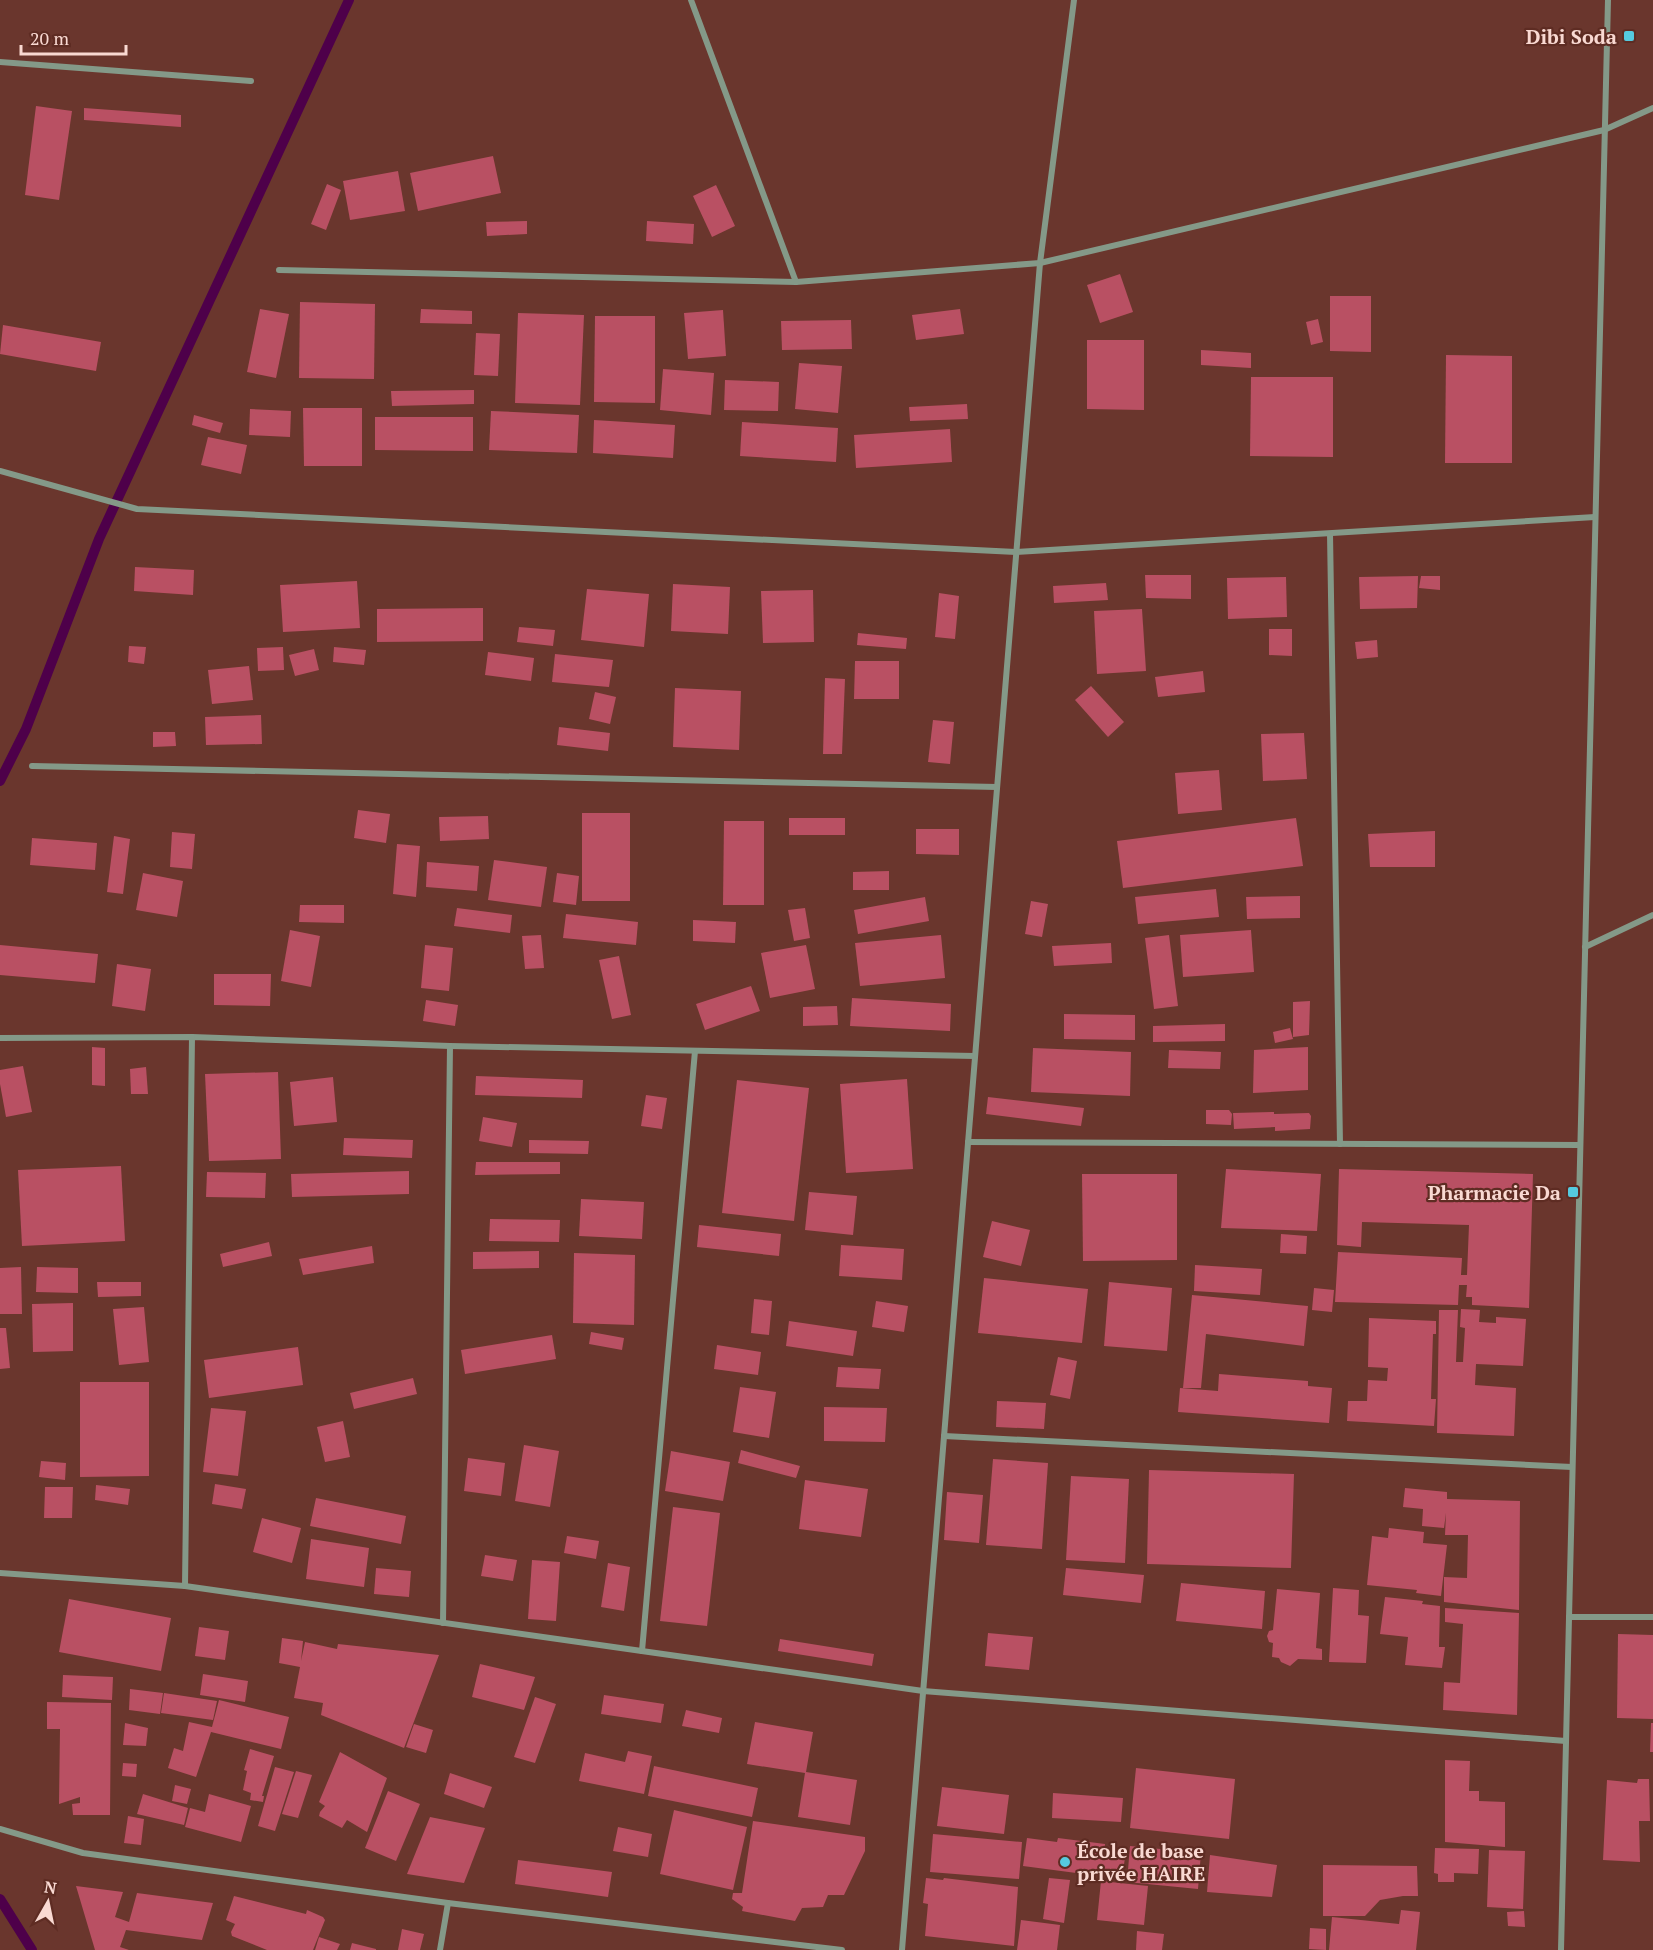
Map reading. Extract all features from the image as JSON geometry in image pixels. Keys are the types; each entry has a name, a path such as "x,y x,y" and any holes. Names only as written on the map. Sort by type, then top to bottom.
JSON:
{"street":[{"path":"691,0 796,282"},
{"path":"902,1950 1040,263 1074,0"},
{"path":"1561,1950 1608,0"},
{"path":"0,62 251,81"},
{"path":"279,270 796,282 1040,263 1604,130 1653,108"},
{"path":"0,471 137,509 1016,552 1595,517"},
{"path":"1330,534 1340,1144"},
{"path":"32,766 997,787"},
{"path":"1585,947 1653,915"},
{"path":"0,1038 192,1037 450,1046 975,1056"},
{"path":"185,1586 192,1037"},
{"path":"443,1623 450,1046"},
{"path":"642,1651 695,1051"},
{"path":"968,1142 1580,1145"},
{"path":"944,1436 1572,1467"},
{"path":"0,1573 185,1586 923,1691 1566,1741"},
{"path":"1569,1617 1653,1617"},
{"path":"0,1829 83,1853 448,1903 842,1950"},
{"path":"440,1950 448,1903"}],"building":[{"path":"36,106 72,111 59,200 25,195"},
{"path":"84,108 181,115 181,127 84,120"},
{"path":"493,156 501,193 418,211 410,173"},
{"path":"398,171 405,211 350,220 343,181"},
{"path":"327,184 341,190 326,230 311,224"},
{"path":"716,185 735,226 712,237 693,196"},
{"path":"527,221 527,234 487,236 486,222"},
{"path":"647,221 694,224 693,244 646,241"},
{"path":"1120,274 1133,312 1100,323 1087,285"},
{"path":"1330,296 1371,296 1371,352 1330,351"},
{"path":"300,302 375,304 374,379 299,378"},
{"path":"260,309 289,314 276,378 247,372"},
{"path":"421,309 472,311 472,324 420,323"},
{"path":"960,309 964,334 916,340 912,315"},
{"path":"723,310 726,356 688,359 684,313"},
{"path":"518,313 584,315 580,405 515,403"},
{"path":"595,316 655,316 655,403 594,402"},
{"path":"1318,319 1323,342 1311,345 1306,322"},
{"path":"851,320 852,349 782,350 781,321"},
{"path":"3,325 101,342 96,371 0,354"},
{"path":"476,333 500,334 498,376 474,375"},
{"path":"1087,340 1144,340 1144,410 1087,409"},
{"path":"1201,350 1251,353 1251,368 1201,365"},
{"path":"1446,355 1512,356 1512,463 1445,463"},
{"path":"799,363 842,366 838,413 795,409"},
{"path":"663,369 714,373 711,415 660,410"},
{"path":"1251,377 1333,377 1333,457 1250,456"},
{"path":"725,380 779,382 778,411 724,410"},
{"path":"474,390 474,404 392,406 391,391"},
{"path":"967,404 968,419 910,421 909,407"},
{"path":"303,408 362,408 362,466 304,466"},
{"path":"250,409 291,411 290,437 249,435"},
{"path":"491,411 579,415 577,453 489,450"},
{"path":"194,415 223,423 220,433 192,425"},
{"path":"375,417 473,417 473,451 375,450"},
{"path":"594,420 675,425 673,458 593,453"},
{"path":"742,422 838,428 836,462 740,456"},
{"path":"950,429 952,462 856,468 854,435"},
{"path":"208,437 247,445 241,474 201,465"},
{"path":"135,567 194,570 193,595 134,591"},
{"path":"1145,575 1191,575 1191,599 1146,598"},
{"path":"1418,576 1417,608 1360,609 1359,577"},
{"path":"1421,576 1440,576 1440,590 1419,588"},
{"path":"1286,577 1287,617 1228,619 1227,578"},
{"path":"357,581 360,628 283,632 280,585"},
{"path":"1106,583 1108,600 1054,603 1053,586"},
{"path":"673,584 730,587 728,634 671,631"},
{"path":"587,589 649,594 644,647 581,640"},
{"path":"813,590 814,642 763,643 761,591"},
{"path":"939,593 959,596 955,639 935,637"},
{"path":"483,608 483,641 377,642 377,609"},
{"path":"1142,609 1146,671 1097,674 1094,611"},
{"path":"519,627 555,630 553,646 517,642"},
{"path":"1269,629 1292,629 1292,656 1269,655"},
{"path":"858,633 907,638 906,649 857,645"},
{"path":"1377,640 1378,657 1357,659 1355,642"},
{"path":"129,646 146,647 144,664 128,662"},
{"path":"283,647 284,670 258,671 257,648"},
{"path":"334,647 366,650 364,665 333,662"},
{"path":"314,649 319,670 295,676 289,655"},
{"path":"488,652 534,658 531,681 485,675"},
{"path":"555,654 613,660 609,687 552,682"},
{"path":"855,661 899,661 899,699 854,699"},
{"path":"249,666 253,700 212,704 208,670"},
{"path":"1203,671 1205,692 1158,697 1155,677"},
{"path":"825,678 845,679 842,754 823,754"},
{"path":"1091,686 1124,722 1108,737 1075,700"},
{"path":"675,688 741,691 739,750 673,747"},
{"path":"595,692 616,697 610,724 589,719"},
{"path":"261,715 262,744 206,745 205,717"},
{"path":"933,720 954,722 950,764 928,762"},
{"path":"559,727 610,733 608,751 557,745"},
{"path":"153,732 175,732 176,746 153,747"},
{"path":"1304,733 1307,779 1263,781 1261,734"},
{"path":"1219,770 1222,810 1178,814 1175,773"},
{"path":"358,810 390,814 386,843 354,838"},
{"path":"582,813 630,813 630,901 582,901"},
{"path":"488,816 489,839 440,841 439,817"},
{"path":"789,818 845,818 845,835 789,835"},
{"path":"1296,818 1303,866 1123,888 1117,841"},
{"path":"724,821 764,821 764,905 723,905"},
{"path":"916,829 959,829 959,855 916,854"},
{"path":"1435,831 1435,867 1370,867 1368,834"},
{"path":"172,832 195,834 192,869 170,867"},
{"path":"114,836 130,839 123,894 107,892"},
{"path":"32,838 97,843 95,870 30,865"},
{"path":"397,844 420,846 416,897 393,894"},
{"path":"494,860 547,867 541,907 488,900"},
{"path":"427,862 479,866 477,891 426,887"},
{"path":"889,871 889,890 853,890 853,872"},
{"path":"143,873 183,881 177,917 136,910"},
{"path":"557,873 579,876 576,905 553,902"},
{"path":"1216,889 1219,917 1138,924 1135,897"},
{"path":"1300,896 1300,918 1247,919 1246,897"},
{"path":"925,897 929,921 858,934 854,910"},
{"path":"1031,901 1048,904 1042,937 1025,934"},
{"path":"300,905 344,905 344,923 299,922"},
{"path":"457,908 512,915 510,933 454,926"},
{"path":"805,908 810,938 794,941 788,910"},
{"path":"566,914 638,922 636,945 563,938"},
{"path":"693,920 736,922 735,943 693,941"},
{"path":"290,930 320,936 311,987 281,981"},
{"path":"1251,930 1254,972 1183,977 1180,935"},
{"path":"541,935 544,968 525,969 522,936"},
{"path":"941,935 945,978 860,986 855,943"},
{"path":"1169,935 1178,1006 1154,1009 1145,938"},
{"path":"1111,943 1112,963 1054,966 1052,946"},
{"path":"0,945 98,954 95,983 0,975"},
{"path":"425,945 453,948 449,991 421,988"},
{"path":"806,945 815,989 770,998 761,953"},
{"path":"619,956 631,1015 612,1019 599,960"},
{"path":"117,964 151,969 145,1011 112,1006"},
{"path":"214,974 271,974 270,1006 214,1005"},
{"path":"751,986 760,1011 705,1030 696,1004"},
{"path":"852,998 951,1004 950,1031 850,1026"},
{"path":"426,1000 458,1005 455,1026 423,1021"},
{"path":"1310,1001 1309,1035 1293,1037 1293,1002"},
{"path":"837,1006 838,1025 803,1026 803,1007"},
{"path":"1064,1014 1135,1015 1135,1040 1064,1039"},
{"path":"1225,1024 1225,1041 1153,1042 1153,1026"},
{"path":"1290,1028 1293,1039 1275,1043 1273,1032"},
{"path":"92,1047 105,1048 105,1086 92,1085"},
{"path":"1308,1047 1308,1090 1253,1093 1254,1050"},
{"path":"1033,1048 1131,1052 1130,1096 1031,1092"},
{"path":"1169,1050 1221,1052 1220,1069 1168,1068"},
{"path":"23,1066 32,1112 6,1117 0,1070"},
{"path":"146,1067 148,1094 131,1094 130,1069"},
{"path":"278,1072 281,1159 209,1161 205,1074"},
{"path":"476,1076 583,1080 582,1098 475,1095"},
{"path":"333,1077 337,1122 294,1126 290,1082"},
{"path":"907,1079 913,1169 846,1173 840,1084"},
{"path":"737,1080 809,1088 794,1221 722,1213"},
{"path":"646,1095 667,1098 662,1129 641,1126"},
{"path":"988,1097 1084,1108 1081,1126 986,1114"},
{"path":"1206,1110 1229,1110 1232,1114 1231,1125 1206,1124"},
{"path":"1274,1112 1274,1114 1309,1113 1311,1116 1310,1129 1275,1131 1275,1127 1234,1129 1233,1113"},
{"path":"483,1117 517,1123 512,1147 479,1141"},
{"path":"344,1138 413,1140 412,1158 343,1155"},
{"path":"529,1140 589,1141 588,1154 529,1153"},
{"path":"476,1162 560,1162 560,1174 475,1175"},
{"path":"121,1166 125,1241 22,1246 18,1170"},
{"path":"1226,1169 1321,1174 1317,1231 1221,1228"},
{"path":"1339,1169 1533,1174 1529,1308 1472,1305 1472,1297 1466,1297 1467,1285 1459,1285 1458,1305 1335,1302 1338,1252 1462,1258 1461,1275 1467,1275 1469,1225 1362,1222 1361,1247 1337,1245"},
{"path":"409,1171 409,1194 292,1197 291,1174"},
{"path":"207,1172 266,1173 265,1198 206,1197"},
{"path":"1082,1174 1177,1174 1177,1260 1083,1261"},
{"path":"809,1192 857,1196 853,1235 805,1230"},
{"path":"581,1199 644,1202 642,1239 579,1236"},
{"path":"490,1219 560,1220 559,1242 489,1241"},
{"path":"992,1221 1030,1230 1021,1266 983,1257"},
{"path":"699,1225 781,1234 779,1256 697,1247"},
{"path":"1281,1234 1307,1236 1306,1254 1280,1253"},
{"path":"269,1242 272,1256 223,1267 220,1254"},
{"path":"841,1245 904,1249 902,1280 839,1276"},
{"path":"372,1246 374,1263 303,1275 299,1259"},
{"path":"539,1251 539,1268 473,1269 473,1252"},
{"path":"574,1253 635,1255 634,1325 573,1323"},
{"path":"1195,1265 1262,1269 1260,1295 1194,1291"},
{"path":"21,1267 22,1314 0,1314 0,1268"},
{"path":"37,1267 78,1268 78,1293 36,1292"},
{"path":"984,1278 1088,1289 1082,1343 978,1333"},
{"path":"97,1282 141,1282 141,1296 98,1297"},
{"path":"1109,1282 1172,1288 1167,1351 1104,1346"},
{"path":"1314,1288 1334,1290 1332,1312 1312,1310"},
{"path":"1192,1295 1308,1306 1304,1346 1206,1334 1201,1388 1183,1388"},
{"path":"754,1299 772,1301 769,1335 751,1333"},
{"path":"876,1301 908,1306 904,1332 872,1327"},
{"path":"73,1303 73,1351 33,1352 32,1304"},
{"path":"144,1307 149,1362 119,1365 113,1309"},
{"path":"1461,1309 1480,1310 1479,1322 1496,1323 1496,1317 1526,1319 1523,1366 1476,1364 1475,1385 1516,1388 1514,1436 1437,1433 1439,1310 1458,1310 1456,1362 1463,1362 1465,1328 1460,1327"},
{"path":"1369,1318 1436,1321 1436,1334 1433,1334 1431,1399 1436,1399 1434,1426 1347,1421 1348,1401 1367,1401 1368,1380 1387,1381 1388,1368 1368,1367"},
{"path":"789,1321 857,1331 853,1356 786,1346"},
{"path":"0,1328 6,1328 10,1368 0,1369"},
{"path":"591,1332 624,1338 622,1350 589,1344"},
{"path":"552,1335 556,1359 465,1374 461,1350"},
{"path":"717,1345 761,1352 758,1375 714,1369"},
{"path":"298,1347 303,1385 209,1398 204,1360"},
{"path":"1058,1357 1077,1361 1070,1399 1050,1395"},
{"path":"838,1367 881,1369 879,1389 836,1387"},
{"path":"1219,1374 1308,1381 1308,1386 1332,1388 1329,1423 1178,1412 1180,1388 1218,1391"},
{"path":"413,1378 417,1394 354,1409 350,1393"},
{"path":"80,1382 149,1382 149,1476 80,1477"},
{"path":"740,1387 776,1392 769,1438 733,1432"},
{"path":"997,1401 1046,1403 1044,1429 996,1427"},
{"path":"824,1407 887,1408 885,1442 824,1441"},
{"path":"211,1408 246,1411 238,1476 203,1472"},
{"path":"343,1421 350,1457 325,1462 317,1427"},
{"path":"524,1445 559,1451 550,1507 515,1501"},
{"path":"741,1450 800,1466 796,1478 738,1463"},
{"path":"671,1451 730,1462 723,1501 665,1491"},
{"path":"468,1458 505,1463 501,1496 464,1491"},
{"path":"993,1459 1048,1463 1042,1549 986,1545"},
{"path":"41,1461 66,1463 65,1480 39,1477"},
{"path":"1149,1470 1294,1474 1291,1568 1147,1564"},
{"path":"1071,1476 1129,1479 1125,1563 1066,1560"},
{"path":"805,1480 868,1489 861,1537 799,1529"},
{"path":"215,1484 246,1489 242,1509 212,1504"},
{"path":"96,1485 130,1489 128,1505 95,1500"},
{"path":"45,1487 73,1487 72,1518 44,1518"},
{"path":"1405,1488 1447,1492 1447,1499 1520,1501 1519,1610 1444,1602 1444,1577 1467,1578 1468,1535 1445,1535 1446,1513 1444,1528 1422,1526 1423,1509 1403,1507"},
{"path":"947,1492 983,1495 979,1543 944,1540"},
{"path":"316,1498 406,1516 401,1544 310,1526"},
{"path":"673,1507 720,1513 707,1626 660,1621"},
{"path":"262,1518 301,1528 292,1563 253,1552"},
{"path":"1389,1528 1424,1532 1423,1543 1447,1545 1441,1596 1416,1593 1417,1590 1367,1585 1372,1536 1388,1538"},
{"path":"567,1536 599,1541 596,1559 564,1553"},
{"path":"311,1539 369,1548 364,1587 306,1579"},
{"path":"485,1555 517,1560 513,1581 481,1576"},
{"path":"532,1560 560,1562 556,1621 528,1619"},
{"path":"608,1563 630,1567 624,1611 601,1607"},
{"path":"376,1568 411,1571 409,1597 374,1594"},
{"path":"1066,1568 1144,1575 1141,1603 1063,1595"},
{"path":"1181,1583 1265,1591 1262,1629 1176,1621"},
{"path":"1333,1588 1359,1590 1358,1615 1369,1616 1366,1663 1329,1662"},
{"path":"1277,1589 1320,1593 1316,1648 1322,1649 1322,1660 1298,1659 1290,1666 1281,1662 1279,1658 1272,1657 1273,1643 1269,1642 1267,1636 1269,1631 1273,1630"},
{"path":"1385,1597 1423,1601 1422,1604 1440,1606 1439,1647 1445,1647 1442,1668 1405,1665 1408,1637 1380,1634"},
{"path":"69,1599 171,1618 161,1671 59,1652"},
{"path":"1445,1608 1519,1613 1517,1715 1443,1710 1444,1682 1460,1683 1463,1624 1445,1622"},
{"path":"199,1627 229,1631 225,1660 195,1656"},
{"path":"988,1633 1033,1637 1029,1670 985,1666"},
{"path":"1618,1634 1653,1635 1653,1719 1617,1718"},
{"path":"282,1638 303,1641 301,1661 305,1642 337,1649 338,1644 439,1655 404,1748 321,1715 323,1703 294,1698 300,1667 279,1663"},
{"path":"780,1639 874,1654 872,1666 778,1651"},
{"path":"480,1664 535,1677 524,1710 472,1697"},
{"path":"203,1674 248,1681 245,1702 200,1695"},
{"path":"63,1675 113,1677 112,1700 62,1697"},
{"path":"130,1689 163,1693 160,1714 129,1710"},
{"path":"164,1693 217,1701 213,1720 161,1713"},
{"path":"604,1695 664,1704 661,1723 601,1714"},
{"path":"535,1697 556,1704 535,1763 514,1757"},
{"path":"219,1700 289,1717 281,1749 211,1732 196,1777 168,1768 174,1748 183,1751 189,1722 212,1727"},
{"path":"47,1702 111,1703 110,1815 73,1815 72,1804 80,1803 80,1797 59,1804 60,1729 47,1729"},
{"path":"686,1710 722,1718 719,1733 682,1726"},
{"path":"755,1722 813,1732 806,1772 857,1780 850,1825 798,1817 805,1773 747,1764"},
{"path":"125,1723 148,1728 146,1746 123,1745"},
{"path":"1651,1723 1653,1723 1653,1752 1650,1752"},
{"path":"414,1724 433,1730 426,1753 406,1747"},
{"path":"250,1749 274,1756 262,1796 264,1796 263,1802 250,1800 251,1793 243,1790 247,1771 244,1770"},
{"path":"628,1751 652,1756 644,1794 579,1781 585,1753 625,1762"},
{"path":"340,1752 387,1778 367,1832 347,1820 342,1828 319,1816 325,1806 319,1802"},
{"path":"1445,1760 1470,1761 1469,1791 1479,1791 1479,1801 1505,1802 1505,1847 1445,1842"},
{"path":"123,1763 137,1764 136,1777 122,1776"},
{"path":"654,1766 758,1788 752,1817 648,1796"},
{"path":"275,1767 294,1772 275,1831 258,1826"},
{"path":"1136,1768 1235,1779 1229,1839 1130,1828"},
{"path":"296,1771 312,1775 298,1818 282,1814"},
{"path":"450,1773 492,1787 484,1808 444,1794"},
{"path":"1638,1779 1649,1779 1650,1821 1639,1821 1640,1862 1603,1860 1607,1780 1637,1783"},
{"path":"175,1785 191,1789 187,1804 172,1801"},
{"path":"942,1787 1009,1795 1004,1834 937,1826"},
{"path":"388,1791 420,1804 396,1861 365,1848"},
{"path":"1053,1793 1123,1798 1121,1822 1052,1818"},
{"path":"143,1794 188,1808 184,1825 137,1814"},
{"path":"209,1794 251,1806 241,1842 185,1827 190,1808 205,1812"},
{"path":"674,1810 747,1827 733,1890 660,1874"},
{"path":"128,1816 144,1819 141,1845 124,1843"},
{"path":"430,1817 485,1828 464,1883 407,1874"},
{"path":"753,1821 865,1837 865,1851 844,1895 828,1895 823,1907 802,1908 795,1921 742,1911 743,1907 732,1899 733,1893 742,1893"},
{"path":"618,1827 652,1834 648,1857 613,1851"},
{"path":"933,1834 1022,1842 1019,1879 930,1872"},
{"path":"1027,1838 1057,1842 1058,1838 1105,1844 1105,1847 1126,1850 1122,1879 1023,1866"},
{"path":"1130,1846 1201,1853 1198,1889 1127,1882"},
{"path":"1435,1848 1479,1849 1478,1874 1454,1873 1454,1882 1438,1882 1438,1874 1434,1873"},
{"path":"1489,1850 1525,1851 1523,1909 1487,1907"},
{"path":"1210,1855 1277,1865 1272,1897 1207,1892"},
{"path":"518,1860 612,1872 608,1897 515,1884"},
{"path":"1323,1865 1417,1866 1418,1896 1380,1900 1365,1916 1323,1916"},
{"path":"926,1878 1018,1887 1014,1946 925,1936 928,1904 923,1903"},
{"path":"1049,1878 1070,1880 1064,1923 1043,1919"},
{"path":"1101,1881 1148,1886 1144,1925 1097,1920"},
{"path":"76,1886 123,1892 115,1917 129,1922 137,1893 213,1903 202,1940 126,1930 120,1947 129,1950 95,1950"},
{"path":"234,1896 306,1914 307,1910 323,1917 325,1920 313,1950 267,1950 232,1936 231,1932 235,1924 226,1920"},
{"path":"1401,1910 1420,1912 1416,1950 1329,1950 1332,1917 1399,1924"},
{"path":"1524,1911 1525,1927 1508,1926 1507,1912"},
{"path":"1021,1920 1060,1925 1057,1950 1017,1950"},
{"path":"1310,1928 1326,1929 1326,1950 1309,1949"},
{"path":"402,1929 424,1934 420,1950 398,1950"},
{"path":"1137,1931 1164,1934 1162,1950 1136,1950"},
{"path":"319,1937 340,1944 337,1950 315,1950"},
{"path":"352,1943 376,1949 376,1950 350,1950"}],"waterway":[{"path":"0,781 26,729 99,539 349,0"},
{"path":"0,1899 32,1950"}],"place":[{"name":"Dibi Soda","path":"1629,36"},
{"name":"Pharmacie Da","path":"1573,1192"},
{"name":"École de base privée HAIRE","path":"1065,1862"}]}
